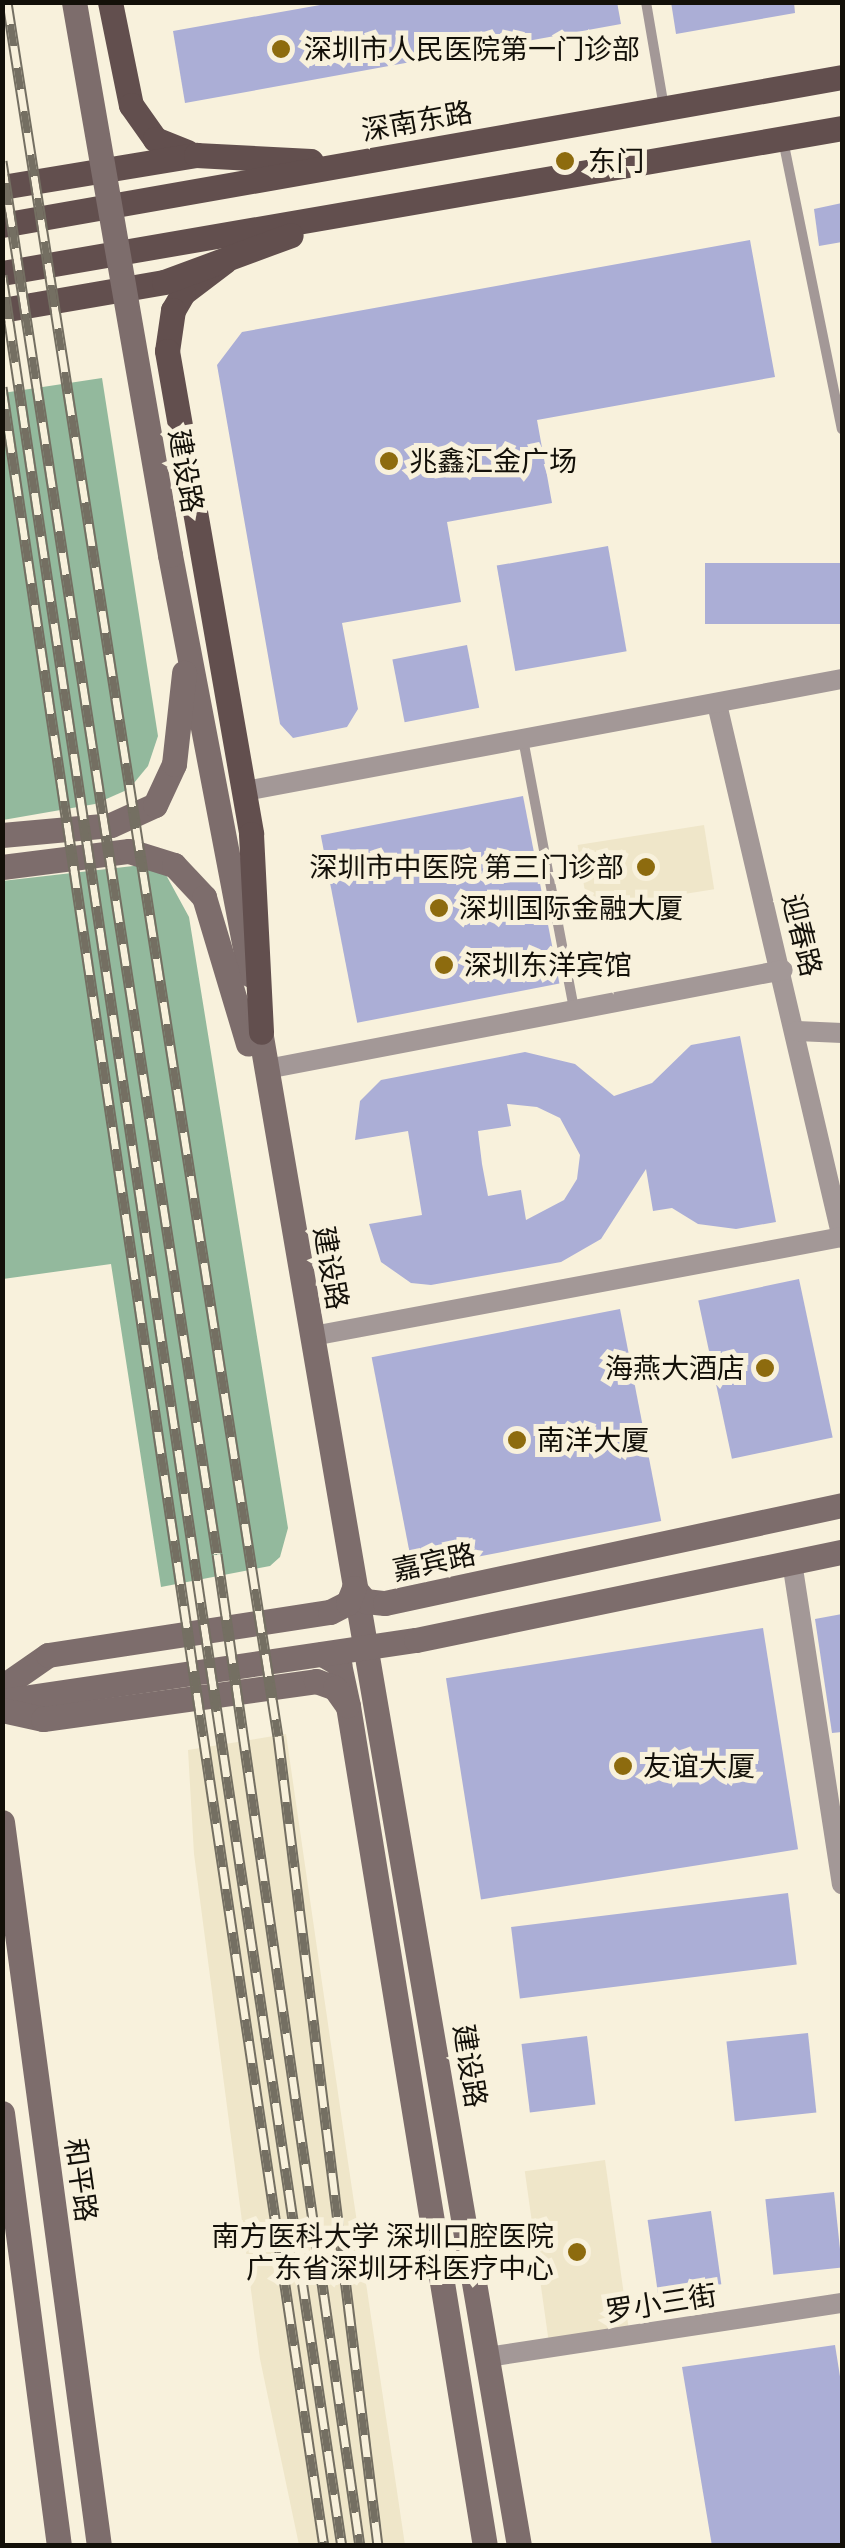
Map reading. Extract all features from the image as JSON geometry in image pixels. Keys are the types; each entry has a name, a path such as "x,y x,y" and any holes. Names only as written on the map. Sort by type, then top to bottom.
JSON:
{"main road":[{"name":"建设路","path":"74,2 170,555 261,1032 520,2546"},
{"path":"110,2 122,80 142,124 167,146 196,155"},
{"name":"深南东路","path":"2,225 842,78"},
{"path":"2,273 842,128"},
{"path":"2,186 196,155 351,163"},
{"path":"2,310 164,282 340,215"},
{"path":"225,261 183,293 172,310 167,351 245,791 261,1032"},
{"path":"2,835 111,825 154,805 174,764 187,642"},
{"path":"2,867 129,852 157,856 189,876 216,926 253,1064 276,1119"},
{"name":"嘉宾路","path":"354,1588 365,1601 385,1603 842,1505"},
{"path":"2,1701 366,1648 842,1552"},
{"path":"2,1687 48,1656 330,1612 348,1603 354,1588"},
{"path":"322,1654 338,1664 348,1706 486,2546"},
{"path":"2,1710 43,1719 308,1682 335,1688 348,1706"},
{"name":"和平路","path":"2,1822 100,2546"},
{"path":"2,2113 59,2546"}],"street":[{"path":"245,791 842,679"},
{"name":"迎春路","path":"717,704 783,970 842,1238"},
{"path":"267,1069 783,970"},
{"path":"797,1031 842,1033"},
{"path":"312,1336 842,1238"},
{"path":"792,1562 842,1884"},
{"name":"罗小三街","path":"488,2357 842,2302"}],"lane":[{"path":"646,2 664,108"},
{"path":"782,139 842,429"},
{"path":"522,739 574,1008"}],"shaded area":[{"name":"深圳市中医院 第三门诊部","path":"704,825 714,889 588,909 578,845"},
{"path":"286,1734 405,2545 299,2545 260,2359 194,1854 188,1750"},
{"name":"南方医科大学 深圳口腔医院 广东省深圳牙科医疗中心","path":"605,2160 630,2335 549,2347 525,2171"}],"green space":[{"path":"102,378 158,736 148,766 129,789 95,804 3,820 3,393"},
{"path":"142,865 165,873 189,917 288,1528 280,1557 270,1566 161,1587 111,1264 3,1279 2,881"}],"building":[{"path":"337,2 617,2 621,24 185,103 173,31"},
{"path":"671,2 794,2 795,13 676,34"},
{"path":"842,203 842,242 819,246 814,209"},
{"name":"兆鑫汇金广场","path":"750,240 775,377 537,420 552,503 447,522 461,602 342,623 358,709 347,727 293,738 280,724 217,365 242,332"},
{"path":"608,546 627,651 515,671 497,566"},
{"path":"705,563 842,563 842,624 705,624"},
{"path":"467,645 479,708 405,722 392,660"},
{"name":"深圳国际金融大厦","path":"523,796 559,983 357,1023 321,835"},
{"path":"740,1036 776,1222 736,1229 698,1224 672,1208 653,1211 646,1169 601,1239 561,1262 431,1285 411,1283 381,1262 369,1224 422,1215 408,1131 355,1140 360,1101 381,1080 525,1052 575,1064 614,1096 652,1083 691,1045","holes":["507,1104 537,1107 560,1118 580,1155 577,1179 564,1200 526,1220 521,1190 488,1196 478,1131 511,1126"]},
{"name":"海燕大酒店","path":"799,1279 833,1437 732,1459 698,1300"},
{"name":"南洋大厦","path":"620,1309 661,1521 413,1569 372,1357"},
{"path":"842,1614 842,1732 832,1733 815,1619"},
{"name":"友谊大厦","path":"763,1628 798,1849 481,1899 446,1678"},
{"path":"788,1893 797,1964 520,1998 511,1927"},
{"path":"808,2033 816,2113 735,2121 726,2042"},
{"path":"587,2036 595,2104 530,2113 521,2044"},
{"path":"834,2192 842,2268 773,2275 765,2199"},
{"path":"711,2211 721,2284 658,2293 648,2220"},
{"path":"835,2345 842,2389 842,2546 712,2546 682,2367"}],"railway":[{"path":"7,2 278,1736 378,2546"},
{"path":"2,161 217,1554 360,2546"},
{"path":"2,275 342,2546"},
{"path":"2,387 324,2546"}],"place":[{"name":"深圳市人民医院第一门诊部","path":"281,49"},
{"name":"东门","path":"565,161"},
{"name":"兆鑫汇金广场","path":"389,461"},
{"name":"深圳市中医院 第三门诊部","path":"646,867"},
{"name":"深圳国际金融大厦","path":"439,908"},
{"name":"深圳东洋宾馆","path":"444,965"},
{"name":"海燕大酒店","path":"765,1368"},
{"name":"南洋大厦","path":"517,1440"},
{"name":"友谊大厦","path":"623,1766"},
{"name":"南方医科大学 深圳口腔医院 广东省深圳牙科医疗中心","path":"577,2252"}]}
